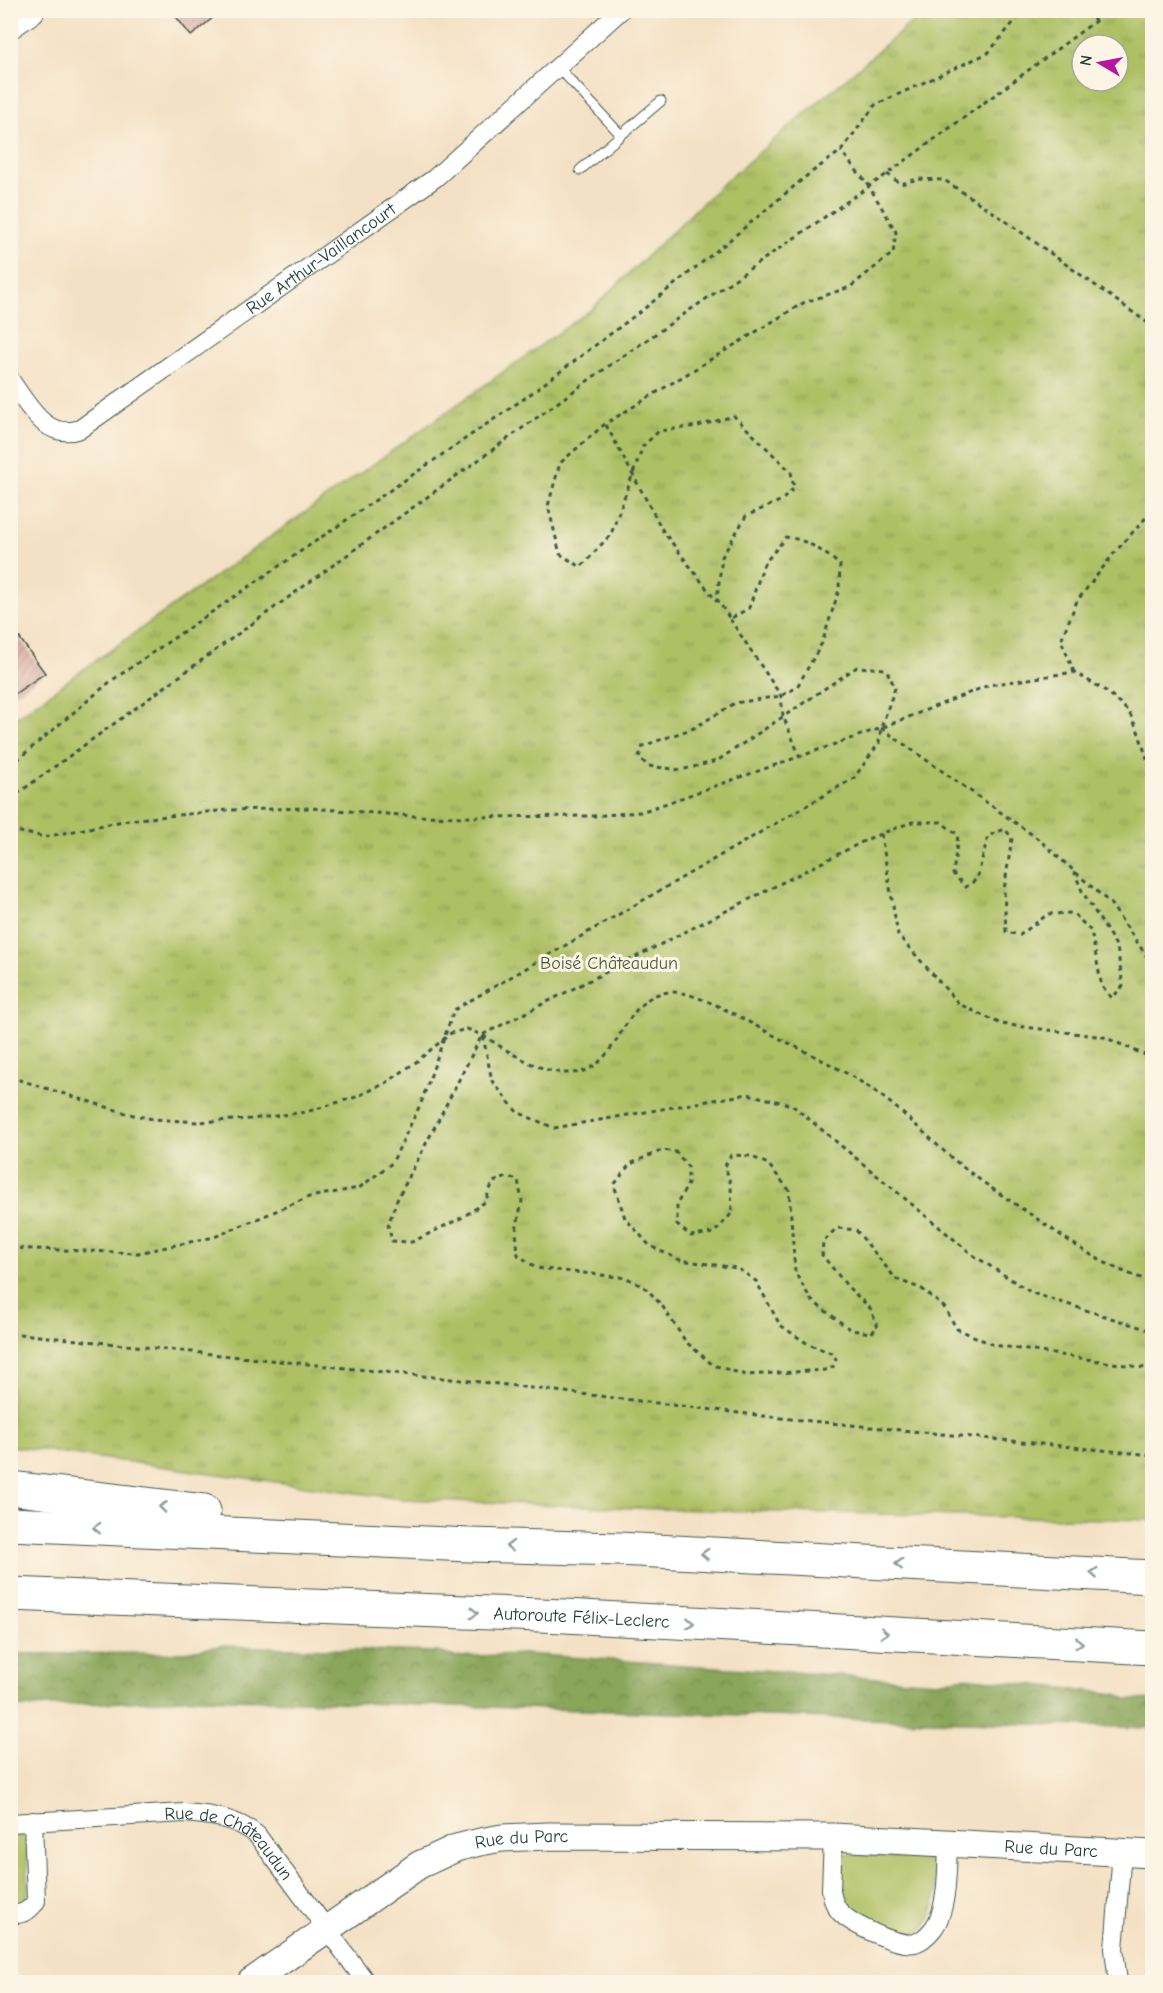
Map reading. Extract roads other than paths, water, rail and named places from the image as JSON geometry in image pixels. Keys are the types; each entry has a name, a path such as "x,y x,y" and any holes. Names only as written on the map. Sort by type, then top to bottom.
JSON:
{"highway":[{"path":"10,1488 172,1508 325,1523 429,1543"},
{"path":"10,1524 618,1549 1152,1577"},
{"name":"Autoroute Félix-Leclerc","path":"10,1594 565,1616 1152,1648"},
{"path":"10,1614 226,1616 415,1611"}],"street":[{"path":"10,25 31,10"},
{"name":"Rue Arthur-Vaillancourt","path":"10,380 43,423 52,429 64,432 80,429 435,178 621,10"},
{"name":"Rue de Châteaudun","path":"10,1823 184,1813 236,1822 257,1835 366,1983"},
{"path":"10,1914 28,1911 36,1901 33,1821"},
{"name":"Rue du Parc","path":"251,1983 419,1865 456,1848 480,1842 537,1836 833,1837 1152,1854"},
{"path":"833,1837 831,1890 838,1911 853,1923 894,1941 907,1944 924,1938 941,1916 948,1843"},
{"path":"1118,1983 1114,1949 1122,1852"}],"lane":[{"path":"558,67 621,135"},
{"path":"580,170 661,101"}],"park label":[{"name":"Boisé Châteaudun","path":"609,963"}]}
